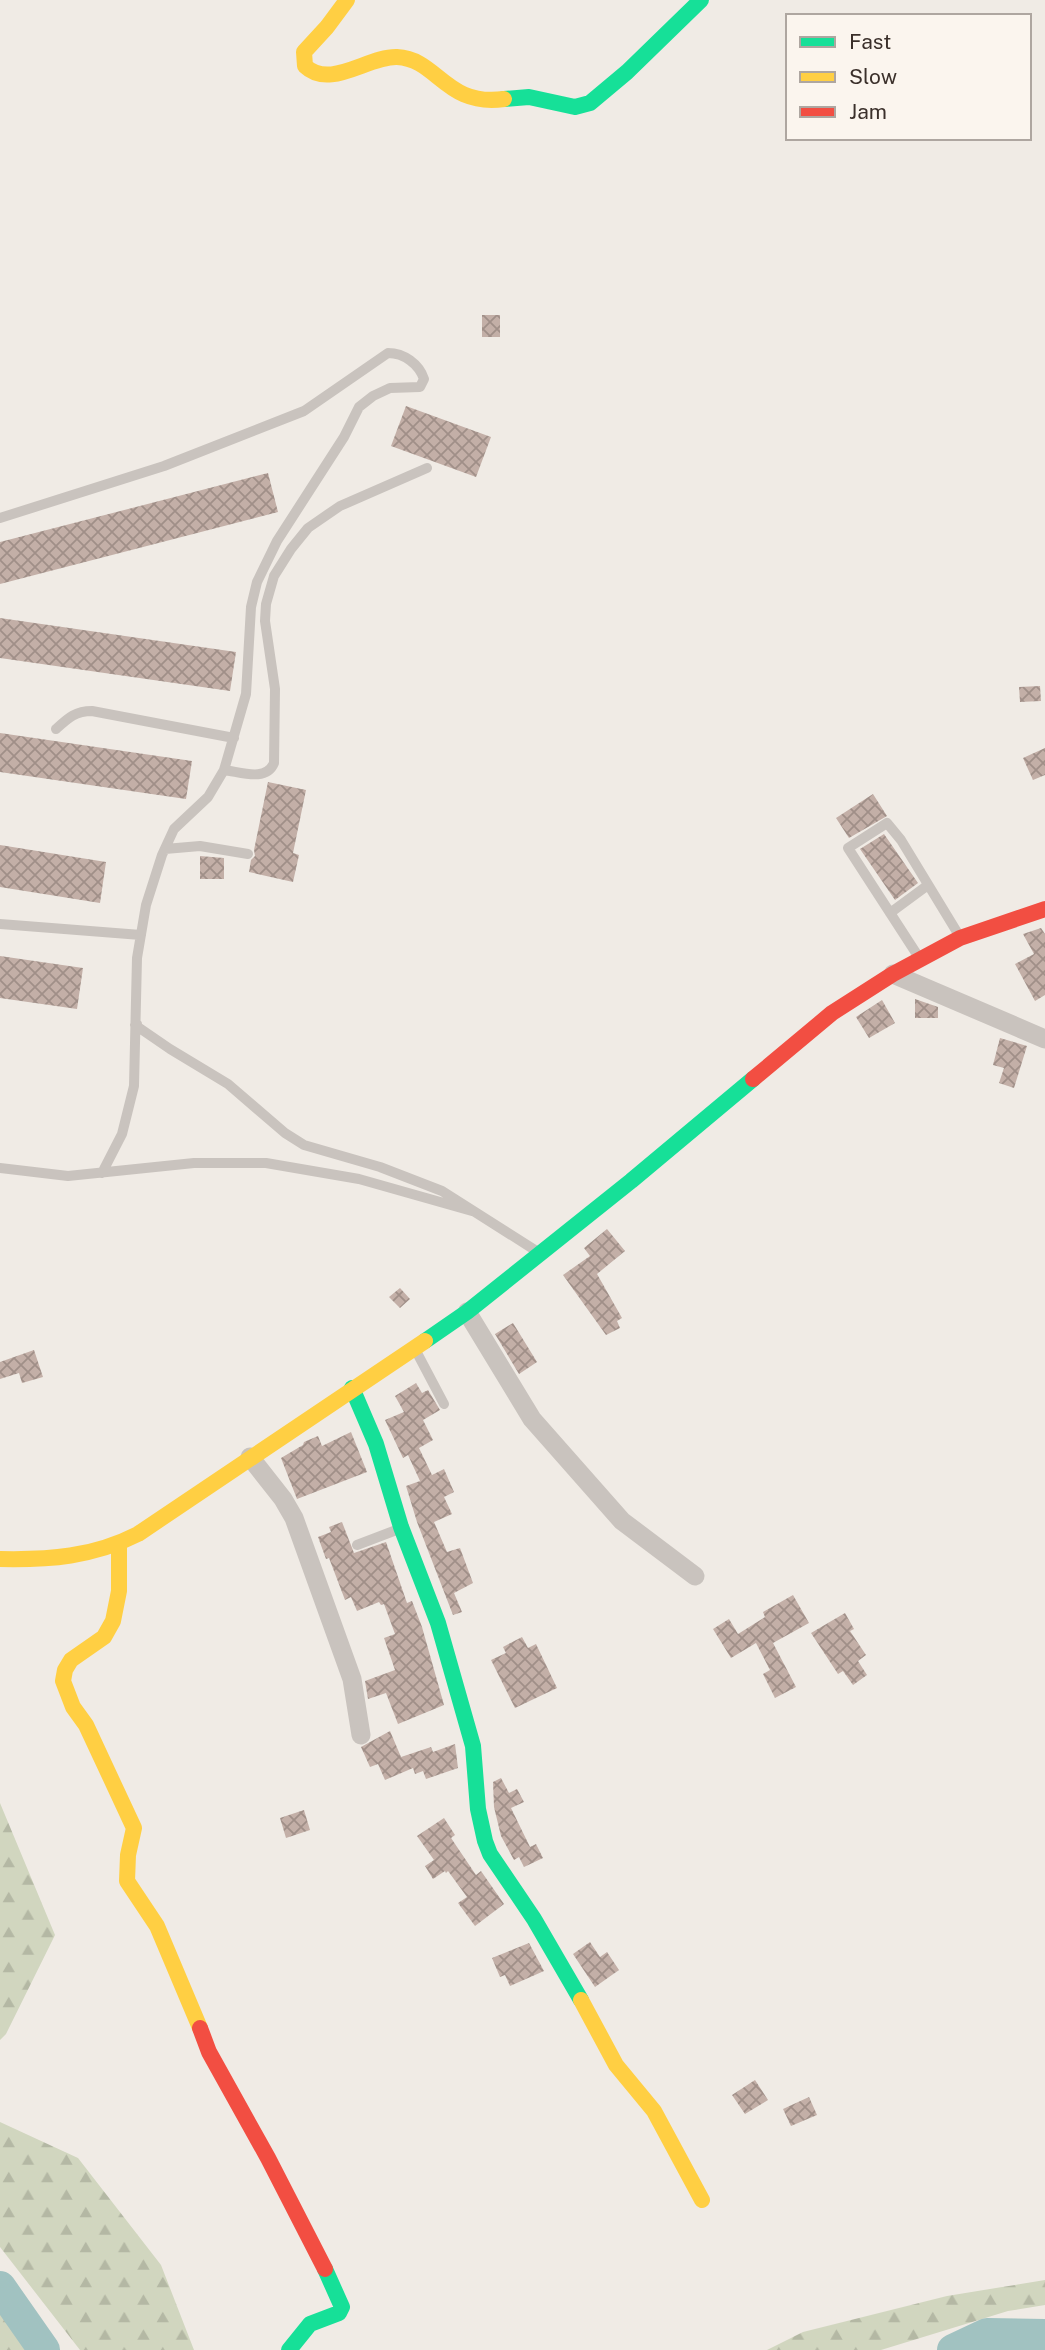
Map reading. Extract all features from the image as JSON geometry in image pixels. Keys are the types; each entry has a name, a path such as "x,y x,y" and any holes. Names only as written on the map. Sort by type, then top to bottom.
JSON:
{"street":[{"path":"347,0 304,52 304,66 309,73 336,73 396,57 408,59 463,95 484,102 528,97 572,107 594,101 630,70 701,0"},
{"path":"0,1559 85,1556 119,1545 138,1534 467,1312 832,1013 893,974 960,938 1045,909"},
{"path":"893,974 1045,1040"},
{"path":"467,1312 541,1429 622,1521 695,1576"},
{"path":"352,1388 376,1444 401,1527 438,1623 473,1746 478,1809 485,1841 534,1919 616,2065 654,2111 702,2200"},
{"path":"250,1457 283,1499 294,1518 352,1679 361,1735"},
{"path":"119,1545 119,1591 113,1621 103,1637 72,1660 65,1670 63,1681 73,1707 86,1725 134,1828 128,1855 127,1881 157,1926 209,2052 268,2158 340,2299 342,2307 339,2313 307,2328 298,2343 289,2350"}],"lane":[{"path":"0,518 164,466 304,411 388,353 406,357 422,371 424,379 420,387 390,388 359,407 344,437 277,541 257,582 251,607 246,694 224,770 208,797 174,830 146,905 137,958 134,1086 122,1134 102,1173"},
{"path":"224,770 263,775 271,771 274,763 275,689 265,621 266,604 274,576 291,550 308,528 340,506 427,468"},
{"path":"56,729 72,715 81,711 92,711 234,738"},
{"path":"920,960 848,848 887,823 901,840 960,938"},
{"path":"165,849 200,846 248,854"},
{"path":"890,913 928,885"},
{"path":"0,925 141,935"},
{"path":"136,1024 170,1049 228,1084 285,1133 304,1145 380,1167 442,1191 541,1254"},
{"path":"0,1167 68,1176 194,1163 265,1163 359,1179 472,1211"},
{"path":"414,1348 444,1404"},
{"path":"357,1545 401,1527"}],"green space":[{"path":"0,1803 55,1935 6,2034 0,2040"},
{"path":"0,2122 78,2158 161,2265 194,2350 80,2350 0,2247"},
{"path":"1045,2280 1045,2305 1008,2311 881,2350 767,2350 803,2332 947,2296"},
{"path":"0,2313 27,2350 0,2350"}],"building":[{"path":"482,315 500,315 500,337 482,337"},
{"path":"406,406 491,437 476,477 391,446"},
{"path":"268,473 278,512 0,584 0,542"},
{"path":"0,618 236,652 230,691 0,658"},
{"path":"1040,686 1041,701 1020,702 1019,687"},
{"path":"0,733 192,761 186,799 0,772"},
{"path":"1045,748 1045,775 1033,780 1023,758"},
{"path":"268,782 306,790 293,853 299,855 293,882 249,872 251,860 255,856"},
{"path":"873,794 887,816 849,838 836,818"},
{"path":"884,834 918,883 895,900 860,849"},
{"path":"0,845 106,862 100,903 0,887"},
{"path":"200,856 224,858 224,879 200,879"},
{"path":"1041,928 1045,934 1045,995 1035,1001 1015,964 1034,954 1023,934"},
{"path":"0,956 83,968 77,1009 0,998"},
{"path":"915,999 938,1007 938,1018 915,1018"},
{"path":"882,1000 895,1023 869,1038 856,1017"},
{"path":"1000,1038 1027,1046 1014,1088 999,1083 1004,1068 993,1065"},
{"path":"607,1229 625,1251 597,1274 622,1318 617,1321 620,1328 606,1335 563,1275 590,1256 584,1248"},
{"path":"400,1288 410,1299 400,1308 389,1297"},
{"path":"513,1323 537,1362 519,1374 495,1334"},
{"path":"34,1350 43,1377 22,1383 19,1373 0,1379 0,1362"},
{"path":"416,1383 422,1393 428,1390 440,1410 423,1420 433,1440 419,1448 432,1475 444,1469 454,1492 444,1497 452,1514 434,1522 447,1552 460,1548 473,1583 454,1593 462,1612 453,1615 406,1486 420,1481 408,1455 403,1458 385,1420 404,1412 395,1396"},
{"path":"351,1432 367,1472 297,1499 281,1458 318,1436 322,1446"},
{"path":"342,1522 354,1553 386,1542 407,1603 412,1601 422,1627 444,1705 398,1724 386,1693 368,1699 365,1681 395,1670 384,1638 395,1634 384,1604 379,1602 357,1611 351,1597 345,1600 318,1537 331,1532 329,1527"},
{"path":"793,1595 809,1623 773,1643 796,1687 775,1698 763,1674 770,1670 756,1643 731,1658 713,1629 729,1619 738,1634 765,1617 763,1612"},
{"path":"845,1613 854,1629 850,1631 866,1655 858,1661 867,1675 853,1685 843,1671 838,1674 811,1633"},
{"path":"522,1637 528,1648 536,1644 557,1688 515,1708 491,1660 506,1653 503,1647"},
{"path":"390,1731 401,1757 431,1747 433,1752 455,1744 458,1768 426,1779 423,1771 415,1774 413,1768 385,1780 378,1764 370,1767 361,1747"},
{"path":"501,1778 509,1793 517,1789 524,1802 511,1808 530,1847 536,1844 543,1858 524,1867 519,1857 514,1860 501,1836 494,1807 493,1782"},
{"path":"304,1810 310,1830 286,1838 280,1818"},
{"path":"444,1818 455,1835 451,1838 476,1875 481,1871 504,1904 475,1926 458,1903 467,1897 448,1871 433,1879 425,1866 434,1860 417,1836"},
{"path":"590,1942 600,1957 607,1952 619,1970 595,1987 573,1954"},
{"path":"529,1943 544,1971 510,1986 505,1975 500,1977 492,1958"},
{"path":"755,2080 768,2100 745,2114 732,2095"},
{"path":"809,2097 817,2115 791,2126 783,2109"}],"waterway":[{"path":"0,2287 44,2350"},
{"path":"953,2350 987,2334 1045,2335"}],"traffic: fast":[{"path":"504,99 529,97 575,107 590,103 627,72 701,0"},
{"path":"425,1341 467,1312 753,1079"},
{"path":"352,1388 376,1444 401,1527 438,1623 473,1746 478,1809 485,1841 490,1854 534,1919 581,2000"},
{"path":"289,2350 310,2324 339,2313 342,2307 325,2269"}],"traffic: slow":[{"path":"347,0 304,52 305,66 326,75 397,57 423,66 455,90 468,96 484,100 504,99"},
{"path":"0,1559 71,1555 104,1548 138,1534 425,1341"},
{"path":"119,1545 119,1591 113,1621 104,1637 71,1660 63,1681 73,1707 86,1725 134,1828 128,1855 127,1881 157,1926 200,2028"},
{"path":"581,2000 616,2065 654,2111 702,2200"}],"traffic: jam":[{"path":"753,1079 832,1013 893,974 960,938 1045,909"},
{"path":"200,2028 209,2052 325,2269"}]}
